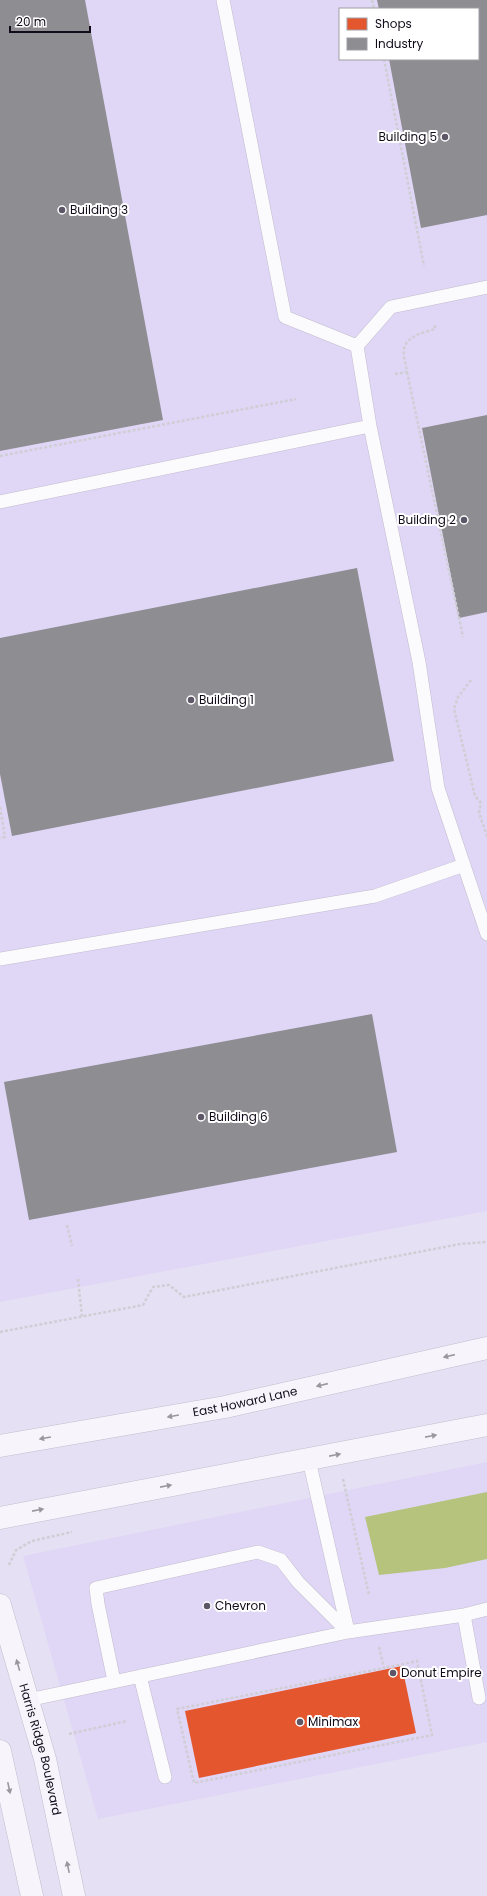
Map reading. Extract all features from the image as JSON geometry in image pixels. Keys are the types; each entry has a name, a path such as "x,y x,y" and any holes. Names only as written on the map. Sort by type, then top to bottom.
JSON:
{"main road":[{"name":"East Howard Lane","path":"0,1446 225,1407 487,1348"},
{"path":"0,1518 487,1425"},
{"name":"Harris Ridge Boulevard","path":"0,1605 45,1759 74,1896"},
{"path":"0,1750 32,1896"}],"lane":[{"path":"223,0 286,317 357,346"},
{"path":"357,346 391,307 487,288"},
{"path":"357,346 370,426 419,662 438,788 487,934"},
{"path":"0,502 370,426"},
{"path":"0,959 375,896 464,866"},
{"path":"309,1460 348,1632"},
{"path":"114,1681 96,1588 258,1552 281,1560 298,1582 348,1632"},
{"path":"28,1700 348,1632 464,1615 487,1609"},
{"path":"464,1615 479,1698"},
{"path":"140,1676 165,1777"}],"path":[{"path":"384,60 424,266"},
{"path":"435,324 435,329 418,334 408,342 404,349 407,372 463,637"},
{"path":"395,374 407,372"},
{"path":"0,456 296,399"},
{"path":"471,680 458,697 454,709 475,796 481,803 479,813 487,836"},
{"path":"0,807 5,837 0,838"},
{"path":"67,1225 72,1246"},
{"path":"0,1332 143,1305 153,1287 169,1285 184,1297 453,1246 487,1242"},
{"path":"78,1279 82,1316"},
{"path":"343,1479 369,1595"},
{"path":"379,1647 384,1668"},
{"path":"417,1661 432,1735 194,1783 177,1709 384,1668 417,1661"},
{"path":"69,1734 127,1720"}],"shaded area":[{"path":"0,0 487,0 487,1211 0,1302"},
{"path":"487,1462 487,1742 98,1819 23,1556"},
{"path":"487,1492 487,1559 445,1568 379,1575 365,1517"}],"building: Shops":[{"name":"Minimax","path":"402,1666 416,1733 199,1778 185,1711"}],"building: Industry":[{"name":"Building 3","path":"0,0 85,0 163,420 0,451"},
{"name":"Building 5","path":"377,0 487,0 487,215 421,228 389,60 479,60 479,8 379,8"},
{"name":"Building 2","path":"487,415 487,612 459,618 422,428"},
{"name":"Building 1","path":"357,568 394,761 12,836 0,774 0,638"},
{"name":"Building 6","path":"372,1014 397,1152 29,1220 4,1082"}],"place":[{"name":"Building 5","path":"445,137"},
{"name":"Building 3","path":"62,210"},
{"name":"Building 2","path":"464,520"},
{"name":"Building 1","path":"191,700"},
{"name":"Building 6","path":"201,1117"},
{"name":"Chevron","path":"207,1606"},
{"name":"Donut Empire","path":"393,1673"},
{"name":"Minimax","path":"300,1722"}]}
